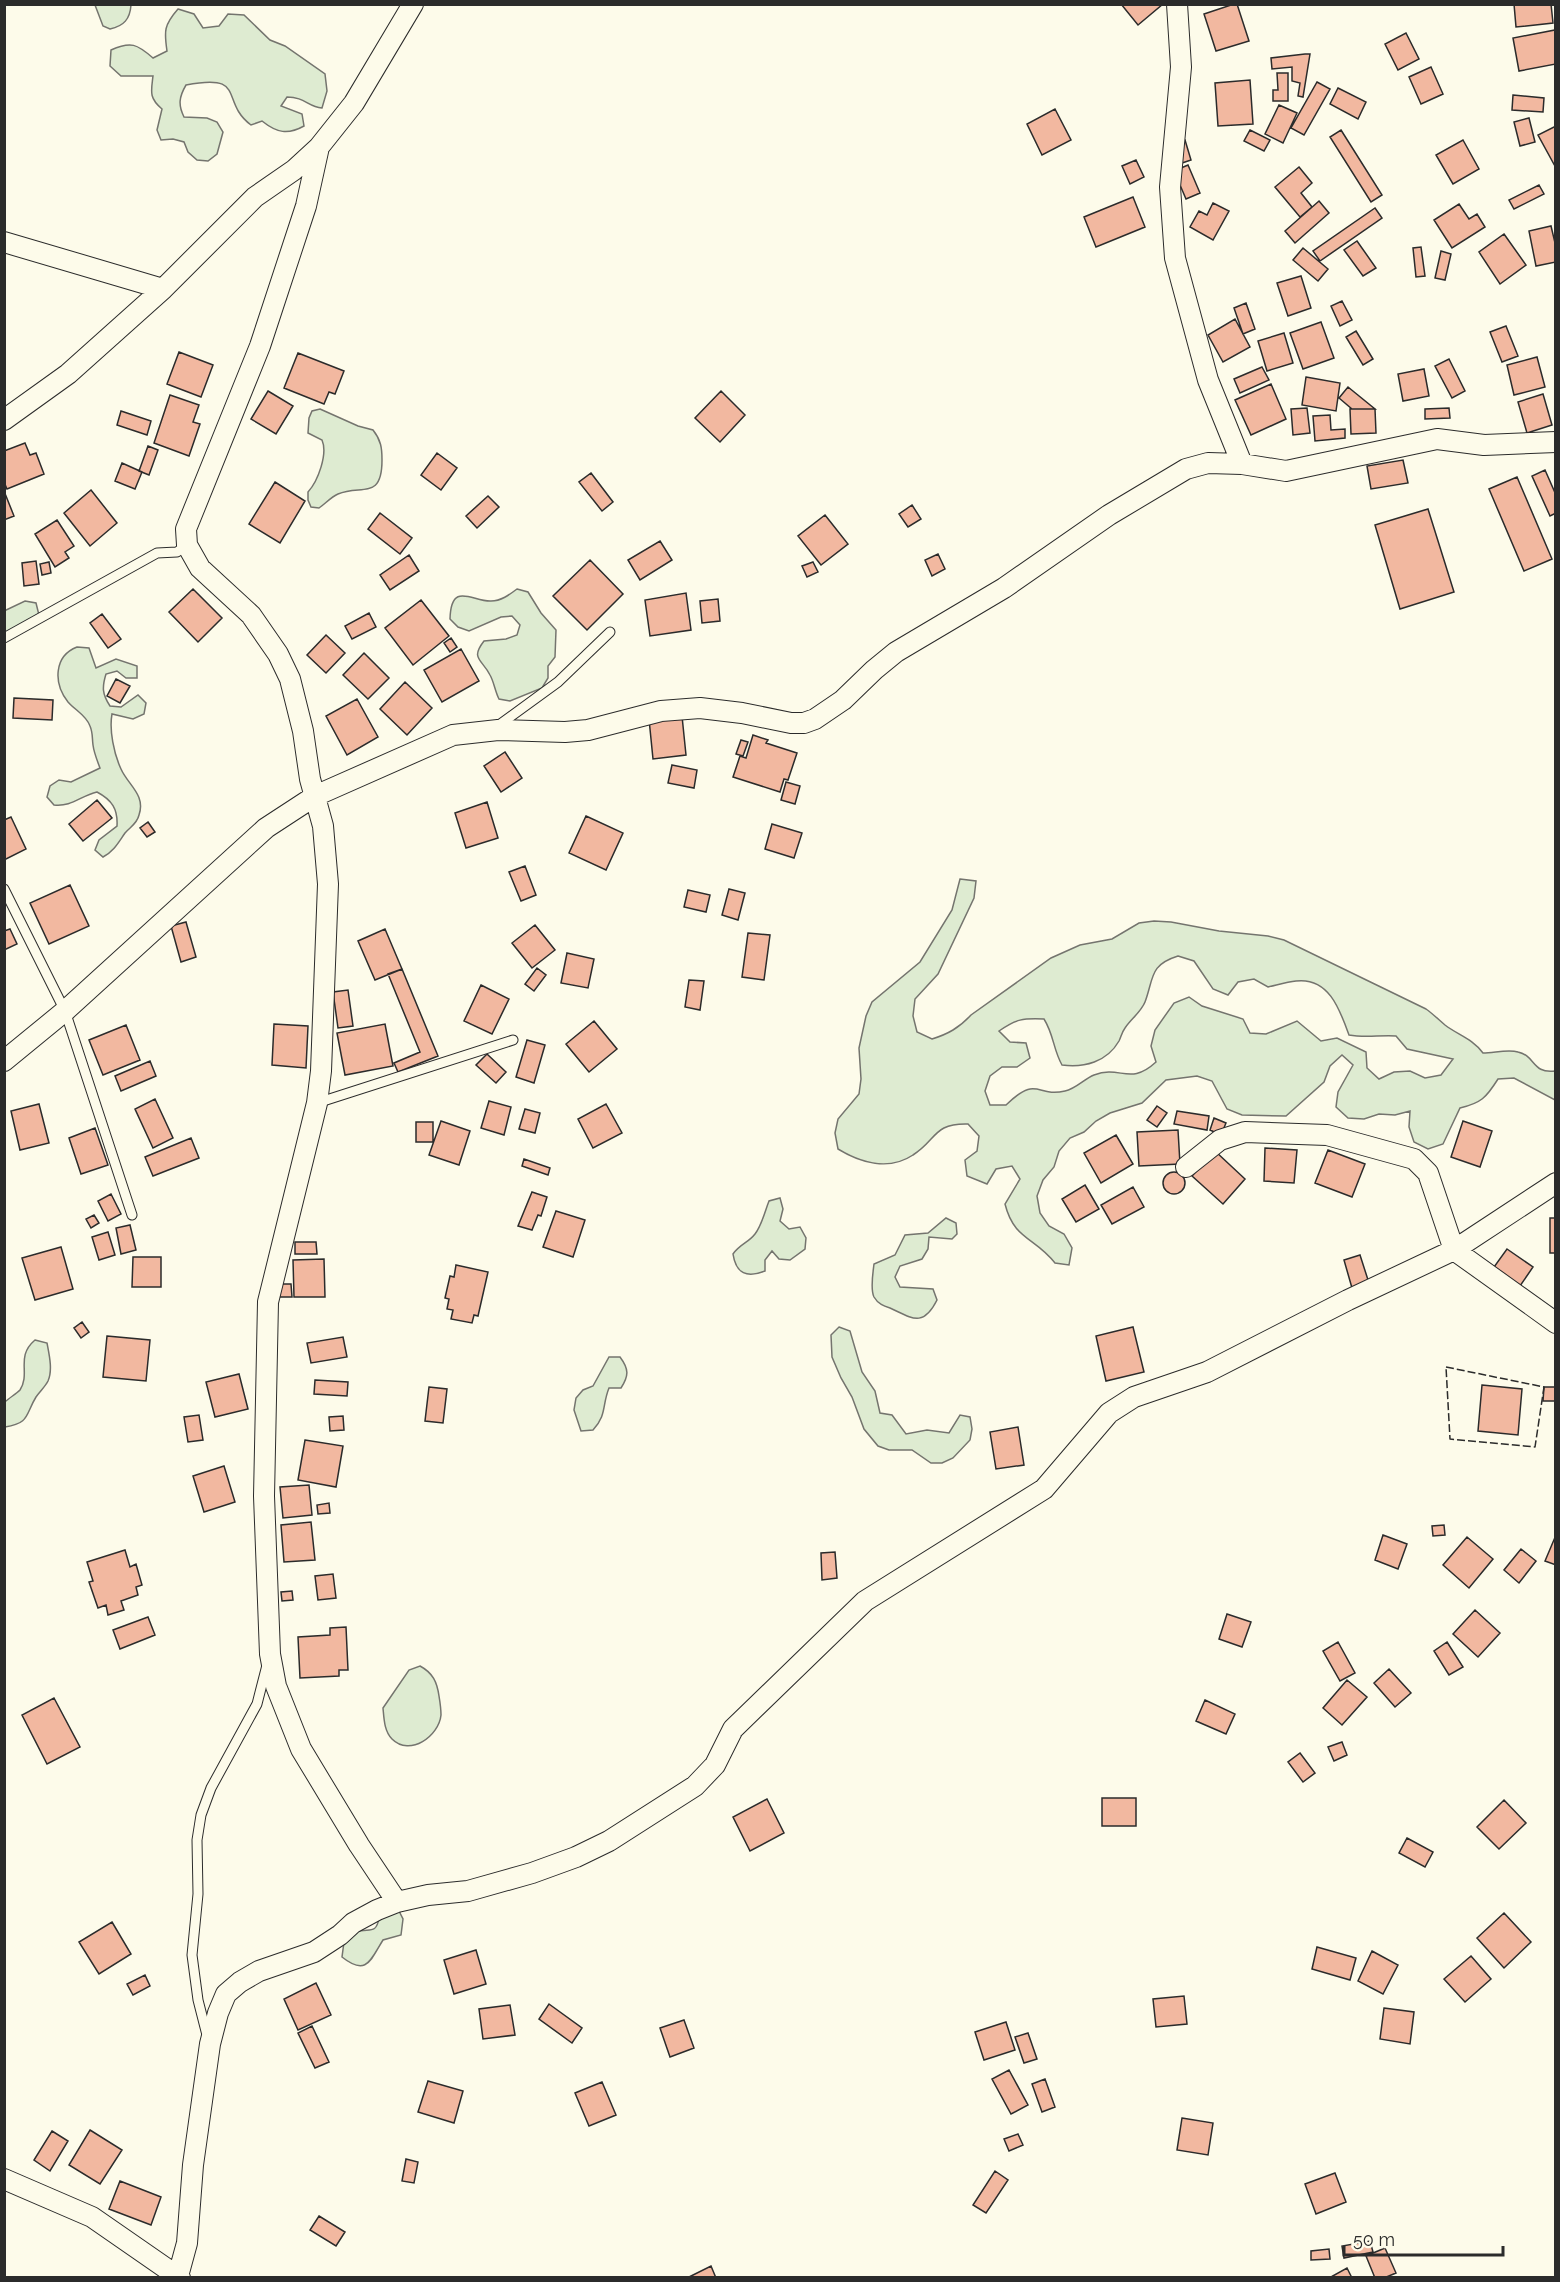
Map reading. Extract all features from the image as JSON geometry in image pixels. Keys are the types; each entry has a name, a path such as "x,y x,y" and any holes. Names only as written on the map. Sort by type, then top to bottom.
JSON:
{"street":[{"path":"4,420 68,374 163,289 255,197 294,170 320,147 354,103 413,4"},
{"path":"1177,4 1181,68 1170,187 1175,258 1208,380 1242,464"},
{"path":"320,147 306,206 260,346 186,529 187,545 200,568 251,615 278,654 290,679 323,826 328,884 321,1071 316,1103 268,1302 264,1496 270,1654 276,1686 301,1749 397,1902"},
{"path":"4,242 163,289"},
{"path":"4,1061 65,1011 266,828 315,796 453,735 492,731 588,730 661,711 700,708 742,713 791,723 804,723 815,719 843,700 896,652 1004,588 1102,520 1186,469 1208,463 1242,464 1286,471 1437,439 1484,445 1556,442"},
{"path":"1186,1167 1220,1140 1245,1132 1327,1135 1414,1159 1428,1173 1454,1250 1556,1323"},
{"path":"4,2179 92,2217 179,2277 187,2243 193,2165 210,2044 218,2013 226,1994 240,1982 259,1971 314,1952 340,1935 353,1923 376,1910 397,1902 428,1895 468,1891 532,1873 576,1857 609,1841 708,1775 716,1765 733,1729 866,1601 1044,1489 1109,1413 1134,1397 1207,1372 1348,1300 1454,1250 1556,1183"},
{"path":"383,1883 428,1895"}],"lane":[{"path":"4,638 157,553 177,552 187,545"},
{"path":"492,731 501,722 558,682 610,632"},
{"path":"4,888 65,1011 132,1215"},
{"path":"316,1103 513,1040"},
{"path":"210,2044 198,2000 192,1955 198,1894 197,1840 201,1815 211,1788 257,1704 270,1654"}],"green space":[{"path":"95,5 131,5 125,21 110,29 103,26"},
{"path":"178,9 194,14 203,28 219,26 228,14 244,15 270,40 285,46 325,74 327,91 322,108 287,97 281,106 302,114 304,126 288,132 273,128 262,121 251,125 236,107 225,86 205,82 186,85 180,101 184,117 207,118 217,122 223,132 217,154 208,161 197,160 188,152 184,142 173,139 161,140 157,130 162,109 152,94 153,76 121,76 110,66 111,50 124,45 134,45 153,58 167,51 166,28"},
{"path":"320,409 358,426 373,430 378,437 382,460 381,473 374,486 369,489 338,494 319,508 311,507 308,492 321,467 324,446 322,440 308,433 312,411"},
{"path":"517,589 528,592 541,613 556,630 555,657 548,666 548,678 542,688 510,701 499,699 487,670 479,659 478,652 484,641 506,639 517,635 520,625 512,616 501,617 469,631 458,627 450,619 451,607 459,596 495,601"},
{"path":"25,601 36,603 39,615 5,633 4,611"},
{"path":"77,647 89,648 96,668 116,659 137,666 137,678 126,678 117,671 106,674 105,698 110,706 121,707 138,695 146,703 144,714 133,719 112,714 112,734 116,756 124,775 138,796 141,808 135,823 103,857 95,850 99,840 117,826 115,810 107,798 97,792 71,803 54,805 47,797 50,786 59,780 71,782 100,768 88,722 63,695 58,679 60,663 69,651"},
{"path":"960,879 976,881 974,898 938,974 915,999 913,1016 917,1032 932,1039 958,1027 971,1015 1051,958 1080,945 1112,939 1139,923 1171,922 1284,940 1426,1009 1445,1025 1475,1044 1483,1053 1518,1052 1528,1057 1542,1070 1555,1071 1555,1100 1514,1078 1498,1079 1482,1099 1460,1108 1443,1144 1428,1149 1414,1142 1409,1127 1410,1111 1395,1115 1379,1114 1364,1119 1348,1118 1336,1107 1338,1092 1353,1065 1342,1055 1330,1066 1324,1082 1286,1116 1242,1115 1227,1109 1212,1081 1197,1076 1166,1080 1142,1103 1110,1113 1096,1121 1084,1132 1070,1138 1059,1151 1054,1167 1043,1180 1037,1196 1040,1213 1049,1226 1064,1234 1072,1248 1069,1265 1055,1263 1020,1232 1009,1216 1005,1204 1020,1179 1012,1166 996,1169 987,1184 967,1176 965,1160 977,1151 979,1136 968,1124 957,1124 942,1129 913,1155 894,1163 866,1161 838,1149 835,1133 838,1119 859,1094 861,1079 859,1048 866,1016 872,1002 920,962 952,910","holes":["1178,956 1194,961 1213,989 1228,995 1238,982 1254,979 1268,987 1296,981 1317,984 1332,997 1349,1035 1396,1036 1407,1049 1453,1059 1441,1075 1425,1078 1410,1071 1394,1072 1379,1079 1367,1068 1366,1052 1337,1038 1321,1041 1297,1021 1266,1034 1250,1033 1243,1019 1202,1006 1189,997 1174,1003 1155,1030 1151,1046 1156,1062 1147,1069 1132,1074 1111,1072 1094,1075 1065,1091 1048,1092 1031,1089 1006,1105 990,1105 985,1091 990,1076 1002,1067 1017,1067 1030,1058 1026,1043 1010,1042 999,1031 1020,1020 1044,1019 1062,1065 1094,1062 1114,1048 1125,1028 1141,1009 1157,968"]},
{"path":"780,1198 783,1209 780,1221 789,1229 800,1227 806,1238 805,1249 790,1260 779,1259 772,1251 765,1260 765,1271 753,1274 743,1273 734,1261 733,1254 757,1230 769,1201"},
{"path":"946,1218 956,1223 957,1234 952,1239 929,1237 928,1249 922,1259 900,1266 895,1277 900,1287 933,1289 937,1300 932,1309 922,1317 916,1318 879,1303 872,1290 874,1264 895,1255 905,1235 928,1233"},
{"path":"839,1327 850,1331 862,1372 875,1391 880,1413 892,1415 906,1434 927,1430 949,1433 960,1415 970,1417 972,1429 970,1440 953,1458 942,1463 931,1463 912,1450 889,1450 878,1446 864,1429 852,1397 832,1357 831,1335"},
{"path":"35,1340 47,1343 50,1357 48,1381 36,1397 26,1417 19,1423 5,1427 5,1402 20,1390 23,1384 24,1359 29,1346"},
{"path":"609,1357 620,1357 627,1372 625,1380 621,1388 609,1388 602,1415 593,1430 581,1431 574,1410 576,1398 583,1390 593,1386"},
{"path":"420,1666 436,1682 441,1715 439,1723 429,1737 415,1745 407,1746 399,1744 389,1736 383,1708 409,1670"},
{"path":"399,1911 403,1919 401,1935 383,1940 367,1963 357,1965 342,1957 344,1942 351,1935 374,1929 379,1918"}],"building":[{"path":"1121,4 1163,4 1138,25"},
{"path":"1237,4 1249,41 1216,51 1204,14"},
{"path":"1514,4 1551,4 1553,23 1516,27"},
{"path":"1555,30 1556,64 1519,71 1513,38"},
{"path":"1406,33 1419,59 1398,70 1385,44"},
{"path":"1310,54 1303,97 1298,96 1300,83 1292,81 1292,67 1272,69 1271,58"},
{"path":"1431,67 1443,94 1421,104 1409,77"},
{"path":"1277,73 1288,73 1288,101 1273,101 1273,90 1278,90"},
{"path":"1250,80 1253,124 1218,126 1215,83"},
{"path":"1317,82 1330,89 1304,135 1291,128"},
{"path":"1338,88 1366,102 1358,119 1330,104"},
{"path":"1513,95 1544,98 1543,112 1512,110"},
{"path":"1279,105 1297,113 1283,143 1265,134"},
{"path":"1055,109 1071,140 1042,155 1027,124"},
{"path":"1529,118 1535,142 1520,146 1514,122"},
{"path":"1556,126 1556,168 1538,135"},
{"path":"1250,130 1270,140 1264,151 1244,141"},
{"path":"1341,130 1382,195 1371,202 1330,137"},
{"path":"1185,140 1191,160 1182,163 1176,144"},
{"path":"1463,140 1479,169 1453,184 1436,155"},
{"path":"1136,160 1144,177 1130,184 1122,166"},
{"path":"1188,165 1200,193 1186,199 1174,171"},
{"path":"1299,167 1312,183 1301,193 1312,207 1300,217 1275,187"},
{"path":"1539,185 1544,194 1514,209 1509,200"},
{"path":"1133,197 1145,227 1096,247 1084,217"},
{"path":"1319,201 1329,213 1295,243 1285,231"},
{"path":"1213,203 1229,211 1213,240 1190,227 1199,211 1207,215"},
{"path":"1459,204 1469,219 1477,214 1485,227 1452,248 1434,220"},
{"path":"1375,208 1382,218 1320,261 1313,251"},
{"path":"1551,226 1556,247 1556,262 1536,266 1529,231"},
{"path":"1504,234 1526,265 1500,284 1479,252"},
{"path":"1357,241 1376,268 1363,276 1344,250"},
{"path":"1421,247 1425,276 1416,277 1413,248"},
{"path":"1303,248 1328,269 1318,281 1293,260"},
{"path":"1441,251 1451,254 1445,280 1435,278"},
{"path":"1301,276 1311,308 1288,316 1277,283"},
{"path":"1342,301 1352,320 1340,326 1331,306"},
{"path":"1246,303 1255,329 1243,334 1234,308"},
{"path":"1235,319 1250,347 1223,362 1208,335"},
{"path":"1321,322 1334,358 1303,369 1290,333"},
{"path":"1506,326 1518,356 1502,362 1490,332"},
{"path":"1356,331 1373,359 1363,365 1346,337"},
{"path":"1284,333 1293,363 1267,371 1258,341"},
{"path":"179,352 213,365 201,397 167,384"},
{"path":"298,353 344,371 335,394 329,392 324,404 284,388"},
{"path":"1537,357 1545,387 1514,395 1507,365"},
{"path":"1449,359 1465,391 1452,398 1435,366"},
{"path":"1262,367 1269,380 1240,393 1234,379"},
{"path":"1424,369 1429,396 1403,401 1398,374"},
{"path":"1306,377 1340,383 1336,411 1302,405"},
{"path":"1271,384 1286,419 1251,435 1235,400"},
{"path":"1348,387 1375,409 1352,409 1339,398"},
{"path":"268,391 293,406 276,434 251,419"},
{"path":"721,391 745,415 720,442 695,418"},
{"path":"1543,394 1552,425 1527,433 1518,402"},
{"path":"170,395 199,405 193,422 200,424 189,456 154,443"},
{"path":"1307,408 1310,433 1293,435 1291,409"},
{"path":"1449,408 1450,418 1425,419 1425,409"},
{"path":"1350,409 1375,409 1376,433 1351,434"},
{"path":"121,411 151,421 147,435 117,425"},
{"path":"1330,415 1331,430 1345,429 1345,438 1315,441 1313,416"},
{"path":"25,443 30,455 36,453 44,474 7,489 4,482 4,451"},
{"path":"148,446 158,450 149,475 139,471"},
{"path":"437,453 457,468 441,490 421,475"},
{"path":"1403,460 1408,483 1371,489 1367,466"},
{"path":"122,463 142,472 135,489 115,481"},
{"path":"1545,470 1556,495 1556,513 1550,516 1532,476"},
{"path":"591,473 613,502 602,511 579,482"},
{"path":"1517,477 1552,559 1524,571 1489,489"},
{"path":"275,482 305,501 280,543 249,524"},
{"path":"91,490 117,523 90,546 64,513"},
{"path":"4,491 14,516 4,520"},
{"path":"488,496 499,507 477,528 466,516"},
{"path":"912,505 921,519 908,527 899,514"},
{"path":"1428,509 1454,592 1400,609 1375,525"},
{"path":"380,513 412,538 400,554 368,529"},
{"path":"825,515 848,544 821,565 798,536"},
{"path":"57,520 74,546 65,552 69,558 55,567 35,534"},
{"path":"660,541 672,560 640,580 628,560"},
{"path":"938,554 945,569 932,576 925,560"},
{"path":"409,555 419,571 390,590 380,575"},
{"path":"590,560 623,594 587,630 553,596"},
{"path":"36,561 39,584 24,586 22,563"},
{"path":"49,562 51,573 42,575 40,564"},
{"path":"813,562 818,572 807,577 802,566"},
{"path":"193,589 222,618 198,642 169,612"},
{"path":"686,593 691,630 650,636 645,600"},
{"path":"718,599 720,621 702,623 700,601"},
{"path":"421,600 449,636 413,665 385,628"},
{"path":"369,613 376,627 352,639 345,626"},
{"path":"102,614 121,639 108,648 90,623"},
{"path":"326,635 345,653 326,673 307,655"},
{"path":"451,638 457,647 450,652 444,643"},
{"path":"461,649 479,681 442,702 424,670"},
{"path":"364,653 389,678 368,699 343,675"},
{"path":"116,679 130,686 120,703 107,696"},
{"path":"405,682 432,708 407,735 380,709"},
{"path":"14,698 53,700 52,720 13,718"},
{"path":"357,699 378,737 347,755 326,716"},
{"path":"682,716 686,755 653,759 649,719"},
{"path":"753,735 768,740 766,743 797,753 788,780 784,779 780,792 733,777 740,756 746,758"},
{"path":"741,740 748,742 743,756 736,754"},
{"path":"505,752 522,778 501,792 484,766"},
{"path":"672,765 697,770 694,788 668,783"},
{"path":"786,782 800,786 795,804 781,800"},
{"path":"97,800 112,818 83,841 69,824"},
{"path":"487,802 498,838 466,848 455,813"},
{"path":"586,816 623,833 606,870 569,853"},
{"path":"11,817 26,849 4,860 4,820"},
{"path":"148,822 155,832 147,837 140,828"},
{"path":"772,824 802,833 794,858 765,849"},
{"path":"525,866 536,895 521,901 509,872"},
{"path":"70,885 89,926 49,944 30,903"},
{"path":"729,889 745,893 738,920 722,915"},
{"path":"688,890 710,895 706,912 684,907"},
{"path":"186,922 196,957 181,962 171,926"},
{"path":"535,925 555,950 532,968 512,943"},
{"path":"10,929 17,944 4,950 4,931"},
{"path":"385,929 402,969 375,980 358,941"},
{"path":"748,933 770,935 764,980 742,977"},
{"path":"567,953 594,959 588,988 561,983"},
{"path":"537,968 546,975 534,991 525,984"},
{"path":"402,969 438,1056 398,1072 394,1063 420,1052 388,974"},
{"path":"689,980 704,981 700,1010 685,1007"},
{"path":"481,985 509,999 492,1034 464,1021"},
{"path":"348,990 353,1026 338,1028 333,992"},
{"path":"594,1021 617,1049 589,1072 566,1044"},
{"path":"274,1024 308,1026 306,1068 272,1065"},
{"path":"385,1024 393,1066 345,1075 337,1033"},
{"path":"126,1025 140,1060 103,1075 89,1040"},
{"path":"527,1040 545,1045 534,1083 516,1077"},
{"path":"487,1054 506,1072 496,1083 476,1065"},
{"path":"150,1061 156,1076 121,1091 115,1076"},
{"path":"155,1099 173,1138 153,1148 135,1109"},
{"path":"489,1101 511,1107 504,1135 481,1128"},
{"path":"39,1104 49,1143 20,1150 11,1111"},
{"path":"606,1104 622,1133 593,1148 578,1119"},
{"path":"1157,1106 1167,1113 1157,1127 1147,1120"},
{"path":"525,1109 540,1113 535,1133 519,1129"},
{"path":"1177,1111 1209,1116 1207,1130 1174,1124"},
{"path":"1214,1118 1226,1123 1221,1135 1210,1130"},
{"path":"441,1121 470,1131 459,1165 429,1155"},
{"path":"1463,1121 1492,1131 1480,1167 1451,1157"},
{"path":"416,1122 433,1122 433,1142 416,1142"},
{"path":"95,1128 108,1165 81,1174 69,1138"},
{"path":"1178,1130 1180,1164 1139,1166 1137,1132"},
{"path":"1116,1135 1133,1164 1101,1183 1084,1153"},
{"path":"191,1138 199,1158 153,1176 145,1157"},
{"path":"1265,1148 1297,1150 1294,1183 1264,1181"},
{"path":"1328,1150 1365,1164 1352,1197 1315,1183"},
{"path":"1215,1151 1245,1179 1223,1204 1192,1176"},
{"path":"524,1159 550,1168 548,1175 522,1166"},
{"path":"1174,1172 1184,1179 1185,1183 1178,1193 1174,1194 1164,1187 1163,1183 1170,1173"},
{"path":"1085,1185 1099,1209 1076,1222 1062,1199"},
{"path":"1133,1187 1144,1207 1112,1224 1101,1205"},
{"path":"532,1192 547,1197 541,1216 538,1215 532,1230 518,1226"},
{"path":"111,1194 121,1214 108,1221 98,1201"},
{"path":"556,1211 585,1220 573,1257 543,1247"},
{"path":"94,1215 99,1223 91,1228 86,1219"},
{"path":"1550,1218 1556,1218 1556,1253 1550,1253"},
{"path":"130,1225 136,1250 121,1254 116,1228"},
{"path":"108,1232 115,1255 99,1260 92,1237"},
{"path":"295,1242 316,1242 317,1254 295,1254"},
{"path":"61,1247 73,1289 35,1300 22,1258"},
{"path":"1507,1249 1533,1267 1520,1286 1494,1267"},
{"path":"1360,1255 1369,1283 1352,1288 1344,1260"},
{"path":"133,1257 161,1257 161,1287 132,1287"},
{"path":"324,1259 325,1297 294,1297 293,1260"},
{"path":"456,1265 488,1272 478,1316 474,1315 472,1323 451,1319 453,1310 447,1309 449,1299 445,1298 450,1276 454,1277"},
{"path":"277,1284 291,1284 292,1297 277,1297"},
{"path":"82,1322 89,1332 81,1338 74,1328"},
{"path":"1133,1327 1144,1372 1106,1381 1096,1336"},
{"path":"107,1336 150,1340 146,1381 103,1377"},
{"path":"343,1337 347,1357 311,1363 307,1343"},
{"path":"239,1374 248,1409 215,1417 206,1382"},
{"path":"315,1380 348,1382 347,1396 314,1394"},
{"path":"1482,1385 1522,1389 1518,1435 1478,1431"},
{"path":"429,1387 447,1389 443,1423 425,1421"},
{"path":"1544,1387 1556,1387 1556,1401 1543,1401"},
{"path":"199,1415 203,1440 188,1442 184,1417"},
{"path":"343,1416 344,1430 330,1431 329,1417"},
{"path":"1018,1427 1024,1465 996,1469 990,1432"},
{"path":"305,1440 343,1446 336,1487 298,1480"},
{"path":"224,1466 235,1502 204,1512 193,1476"},
{"path":"309,1485 312,1515 283,1518 280,1487"},
{"path":"329,1503 330,1513 318,1514 317,1505"},
{"path":"311,1522 315,1560 284,1562 281,1525"},
{"path":"1444,1525 1445,1535 1433,1536 1432,1526"},
{"path":"1383,1535 1407,1544 1398,1569 1375,1560"},
{"path":"1556,1535 1556,1565 1545,1561"},
{"path":"1467,1537 1493,1559 1469,1588 1443,1565"},
{"path":"1521,1549 1536,1561 1519,1583 1504,1570"},
{"path":"125,1550 130,1567 136,1564 142,1585 136,1587 138,1595 121,1601 124,1610 108,1615 106,1605 98,1608 89,1582 93,1581 87,1562"},
{"path":"835,1552 837,1578 822,1580 821,1553"},
{"path":"333,1574 336,1598 318,1600 315,1576"},
{"path":"292,1591 293,1600 282,1601 281,1592"},
{"path":"1475,1610 1500,1633 1478,1657 1453,1634"},
{"path":"1227,1614 1251,1622 1242,1647 1219,1639"},
{"path":"148,1617 155,1635 120,1649 113,1630"},
{"path":"346,1627 348,1670 339,1670 339,1676 300,1678 298,1637 330,1635 330,1628"},
{"path":"1338,1642 1355,1673 1340,1681 1323,1651"},
{"path":"1447,1642 1463,1667 1449,1675 1434,1651"},
{"path":"1389,1669 1411,1693 1395,1707 1374,1683"},
{"path":"1347,1680 1367,1697 1342,1725 1323,1708"},
{"path":"54,1698 80,1747 47,1764 22,1715"},
{"path":"1205,1700 1235,1714 1226,1734 1196,1721"},
{"path":"1342,1742 1347,1755 1334,1761 1328,1747"},
{"path":"1300,1753 1315,1773 1303,1782 1288,1762"},
{"path":"1102,1798 1136,1798 1136,1826 1102,1826"},
{"path":"767,1799 784,1833 750,1851 733,1817"},
{"path":"1504,1800 1526,1823 1499,1849 1477,1827"},
{"path":"1407,1838 1433,1852 1425,1867 1399,1853"},
{"path":"1504,1913 1531,1942 1504,1968 1477,1938"},
{"path":"112,1922 131,1954 99,1974 79,1942"},
{"path":"1317,1947 1356,1958 1350,1980 1312,1969"},
{"path":"476,1950 486,1984 454,1994 444,1960"},
{"path":"1372,1951 1398,1965 1383,1994 1358,1981"},
{"path":"1471,1956 1491,1979 1465,2002 1444,1979"},
{"path":"145,1975 150,1986 133,1995 127,1984"},
{"path":"316,1983 331,2015 298,2030 284,1999"},
{"path":"1184,1996 1187,2024 1156,2027 1153,1999"},
{"path":"549,2004 582,2028 572,2043 539,2019"},
{"path":"510,2005 515,2035 483,2039 479,2009"},
{"path":"1384,2008 1414,2012 1410,2044 1380,2039"},
{"path":"684,2020 694,2048 670,2057 660,2028"},
{"path":"1006,2022 1015,2050 984,2060 975,2032"},
{"path":"312,2026 329,2062 315,2068 298,2033"},
{"path":"1028,2033 1037,2059 1024,2063 1015,2037"},
{"path":"1009,2070 1028,2105 1011,2114 992,2079"},
{"path":"1045,2079 1055,2107 1042,2112 1032,2084"},
{"path":"428,2081 463,2091 454,2123 418,2112"},
{"path":"602,2082 616,2115 589,2126 575,2093"},
{"path":"1182,2118 1213,2123 1208,2155 1177,2150"},
{"path":"90,2130 122,2150 100,2184 69,2165"},
{"path":"52,2131 68,2141 50,2171 34,2160"},
{"path":"1018,2134 1023,2145 1009,2151 1004,2139"},
{"path":"406,2159 418,2162 414,2183 402,2181"},
{"path":"995,2171 1008,2180 986,2213 973,2205"},
{"path":"1335,2173 1346,2202 1316,2214 1305,2184"},
{"path":"120,2181 161,2197 151,2225 109,2209"},
{"path":"319,2216 345,2232 336,2246 310,2230"},
{"path":"1370,2241 1373,2252 1344,2258 1342,2246"},
{"path":"1385,2248 1396,2273 1384,2278 1375,2278 1366,2256"},
{"path":"1329,2249 1330,2259 1311,2260 1311,2251"},
{"path":"711,2266 716,2278 687,2278"},
{"path":"1347,2268 1352,2278 1329,2278"}],"fence":[{"path":"1446,1367 1544,1387 1535,1447 1450,1439 1446,1367"}]}
